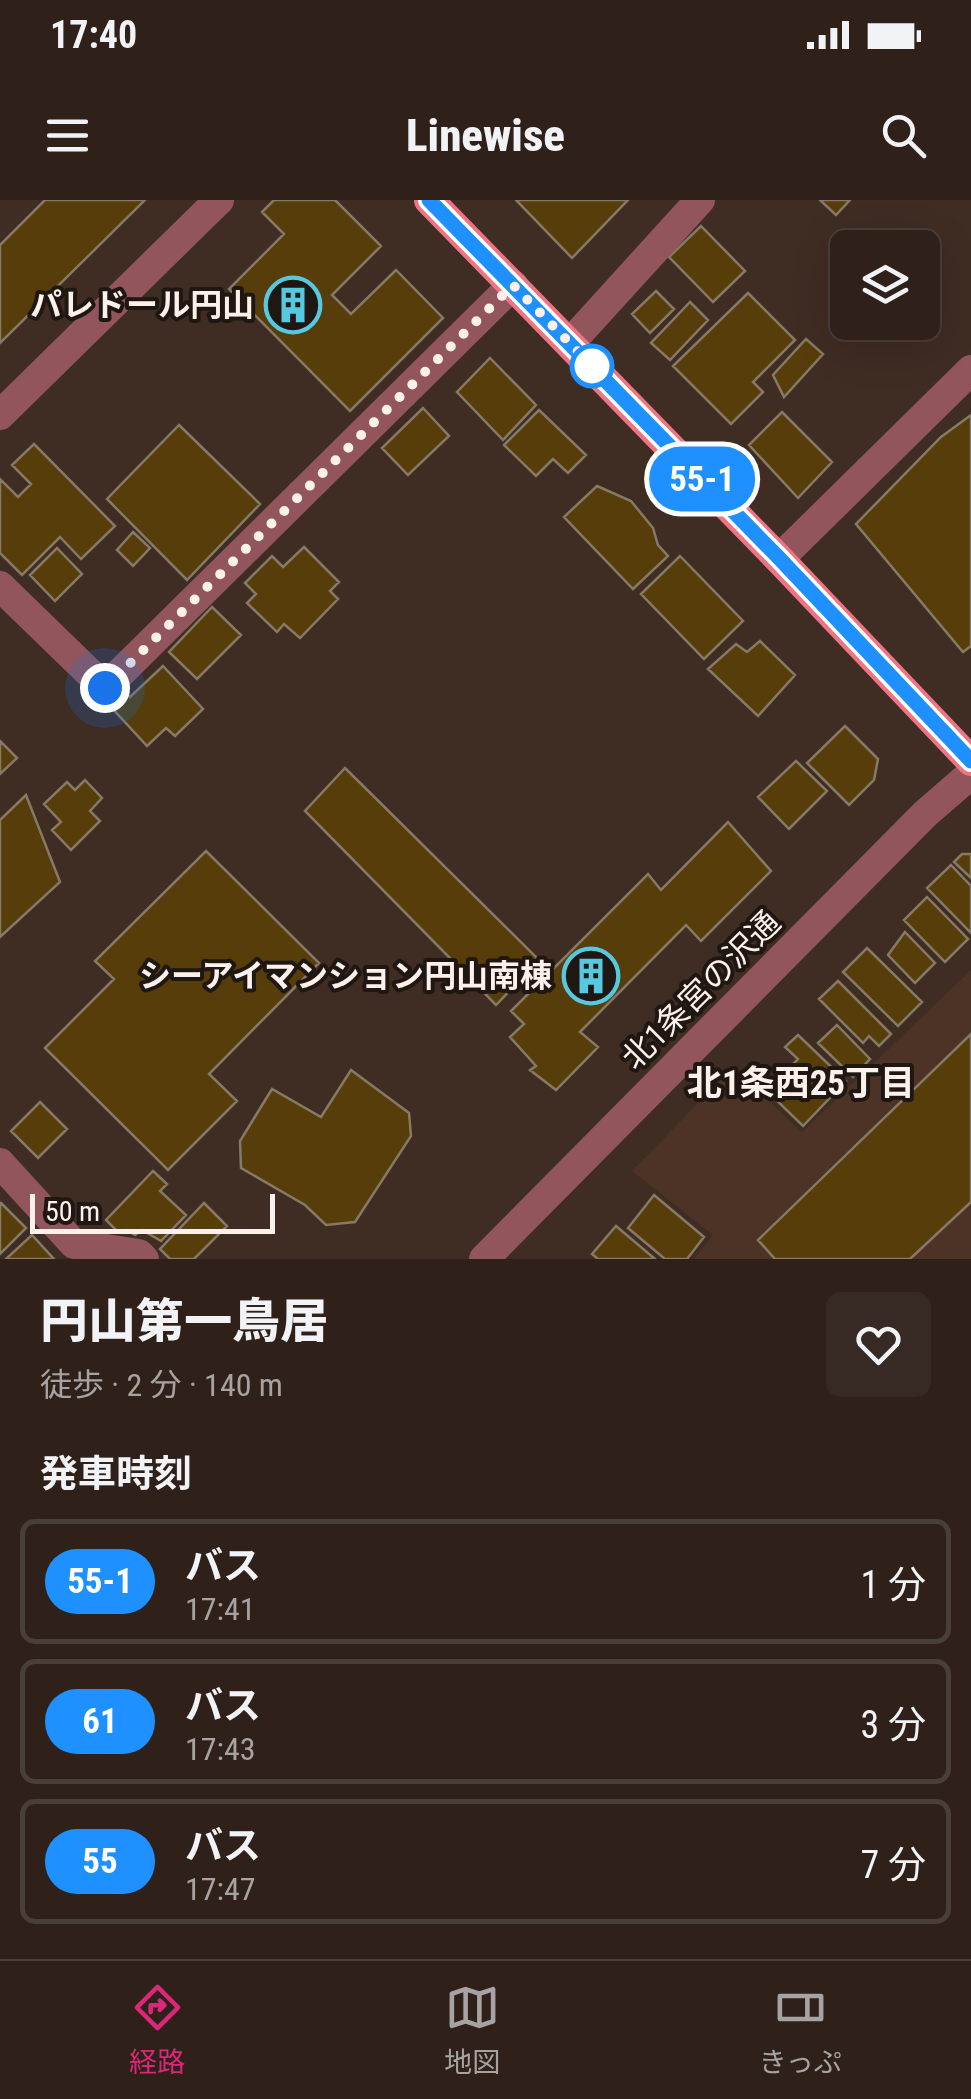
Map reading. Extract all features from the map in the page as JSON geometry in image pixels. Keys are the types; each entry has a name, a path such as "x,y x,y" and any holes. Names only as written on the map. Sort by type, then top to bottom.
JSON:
{"main road":[{"path":"430,200 779,558 971,762"}],"street":[{"path":"0,415 219,200"},
{"path":"570,343 700,200"},
{"path":"0,586 105,688 513,285"},
{"path":"779,558 971,370"},
{"name":"北1条宮の沢通","path":"484,1259 925,814 971,774"},
{"path":"0,1163 74,1244 139,1254 144,1259"}],"shaded area":[{"path":"971,970 971,1259 694,1259 713,1235 632,1171 733,1067 802,1132"}],"building":[{"path":"45,200 145,200 0,343 0,245"},
{"name":"パレドール円山","path":"274,200 335,200 381,246 332,295 351,314 396,270 443,318 350,411 229,289 284,234 262,212"},
{"path":"516,200 628,200 572,258"},
{"path":"820,200 850,200 836,215"},
{"path":"701,226 745,271 713,302 669,257"},
{"path":"656,291 674,309 650,333 632,314"},
{"path":"748,293 795,340 753,382 763,392 731,424 673,366"},
{"path":"690,302 708,320 670,360 651,343"},
{"path":"806,339 823,354 784,397 773,375"},
{"path":"490,358 536,405 503,440 457,392"},
{"path":"423,408 449,436 408,475 382,448"},
{"path":"539,410 586,455 568,473 553,459 536,476 504,445"},
{"path":"782,412 832,462 798,498 749,445"},
{"path":"971,415 971,646 963,652 856,524 941,437"},
{"path":"179,425 260,504 187,580 107,499"},
{"path":"34,444 115,526 81,559 60,537 22,575 0,553 0,479 18,497 31,484 12,465"},
{"path":"597,486 631,501 653,528 658,545 668,556 633,589 564,517"},
{"path":"133,532 150,548 133,566 117,550"},
{"path":"304,547 339,582 330,591 338,599 300,638 284,624 277,632 247,603 256,594 245,583 272,556 283,567"},
{"path":"57,548 82,574 55,601 30,575"},
{"path":"680,556 743,621 704,659 641,594"},
{"path":"212,607 241,635 197,679 169,652"},
{"path":"760,641 795,675 758,716 708,669 736,644 747,652"},
{"path":"163,666 203,709 175,736 166,728 147,746 111,707 126,693 130,697"},
{"path":"845,726 878,759 874,780 849,805 807,763"},
{"path":"0,741 17,758 0,774"},
{"path":"796,761 827,791 789,829 758,797"},
{"path":"345,768 539,960 496,1005 305,811"},
{"path":"85,780 102,798 90,811 100,821 71,850 52,830 61,822 44,804 67,782 75,790"},
{"path":"26,795 60,882 0,937 0,820"},
{"name":"シーアイマンション円山南棟","path":"728,822 771,871 701,941 686,925 580,1032 598,1047 556,1090 530,1070 536,1066 510,1037 524,1024 511,1011 648,874 661,890"},
{"path":"206,851 319,963 209,1074 237,1101 168,1170 45,1048 114,979 95,961"},
{"path":"962,854 971,854 971,878 954,862"},
{"path":"951,865 971,886 971,933 927,888"},
{"path":"927,897 968,939 945,962 904,920"},
{"path":"905,932 935,963 915,983 888,955"},
{"path":"867,948 922,1002 898,1026 843,972"},
{"path":"838,981 891,1034 879,1046 869,1036 863,1043 819,999"},
{"path":"837,1025 870,1059 853,1077 818,1043"},
{"path":"971,1034 971,1202 910,1259 775,1259 758,1240"},
{"path":"798,1035 846,1081 803,1126 767,1091 798,1059 785,1047"},
{"path":"351,1070 409,1113 411,1136 355,1222 326,1225 305,1205 241,1168 240,1141 272,1089 321,1117"},
{"path":"40,1102 67,1129 38,1158 11,1131"},
{"path":"153,1171 167,1184 160,1191 186,1215 161,1241 142,1230 135,1235 127,1230 117,1231 106,1220"},
{"path":"654,1195 704,1237 687,1259 665,1259 628,1228"},
{"path":"204,1203 227,1226 194,1259 170,1259 160,1249"},
{"path":"0,1204 26,1228 0,1254"},
{"path":"616,1226 655,1259 598,1259 592,1254"},
{"path":"32,1235 54,1259 6,1259"}],"bus line":[{"name":"55-1","path":"429,200 971,761"}],"place":[{"name":"パレドール円山","path":"293,305"},
{"name":"シーアイマンション円山南棟","path":"591,976"}],"district":[{"name":"北1条西25丁目","path":"801,1083"}],"route":[{"path":"105,688 513,285 596,370 592,366"}]}
